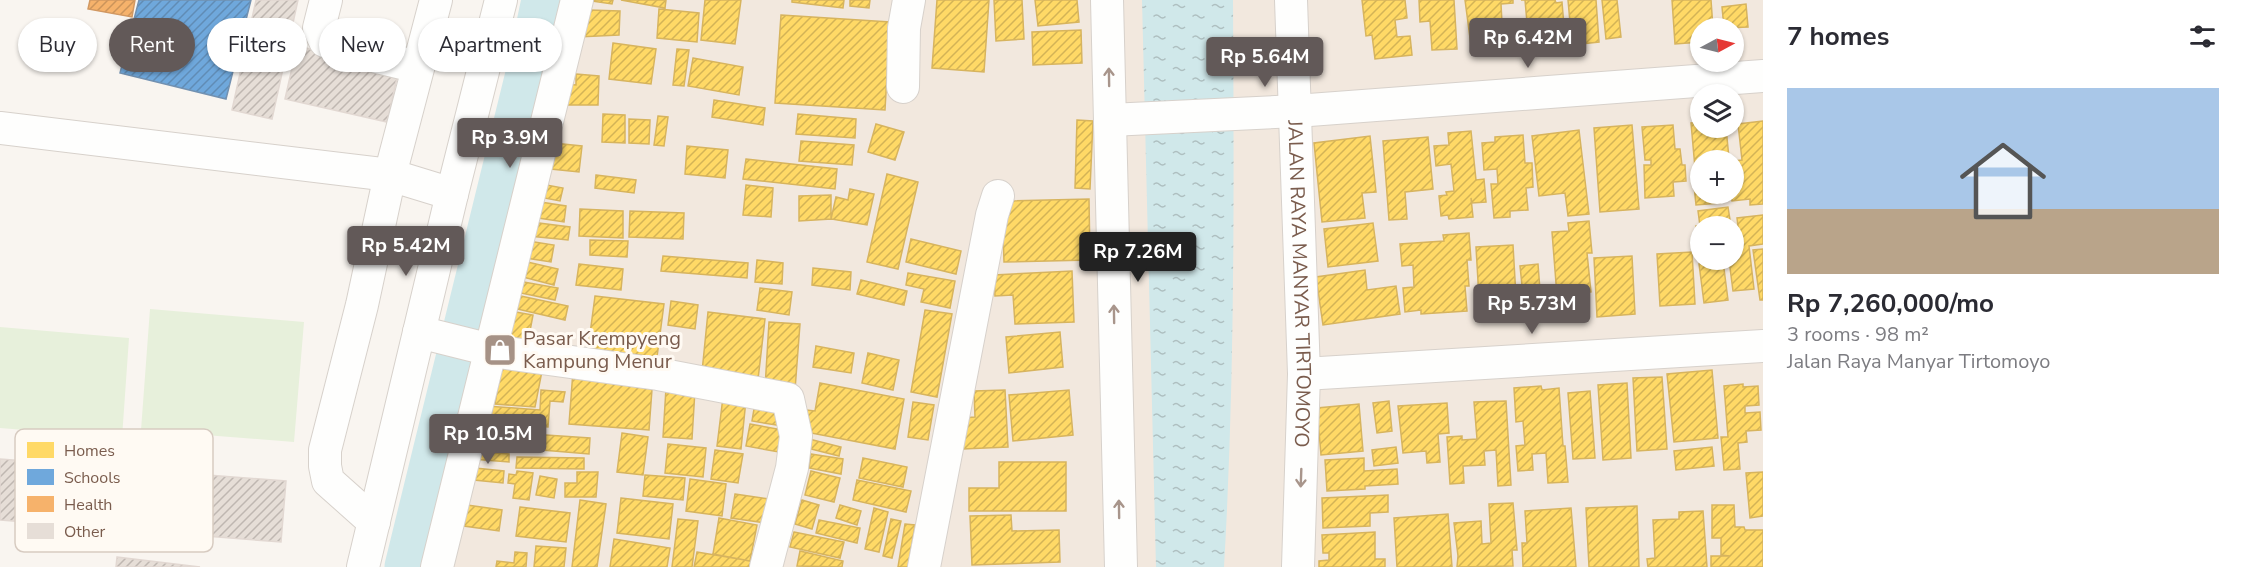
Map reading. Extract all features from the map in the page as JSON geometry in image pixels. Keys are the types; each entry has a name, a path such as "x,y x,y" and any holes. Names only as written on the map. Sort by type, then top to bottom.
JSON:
{"street":[{"path":"326,0 319,28 325,41 344,49 418,67 325,450 328,481 374,522"},
{"path":"431,18 436,0"},
{"path":"363,567 418,332 501,0"},
{"path":"437,567 476,347 577,0"},
{"path":"903,87 904,28 909,0"},
{"path":"1107,0 1125,119 1121,567"},
{"name":"JALAN RAYA MANYAR TIRTOMOYO","path":"1291,0 1304,374 1298,567"},
{"path":"1125,119 1296,111 1763,76"},
{"path":"0,128 390,175 452,194"},
{"path":"924,567 992,215 998,196"},
{"path":"418,332 476,347 658,374 788,399 796,436 792,468 766,567"},
{"path":"1304,374 1763,346"}],"shaded area":[{"path":"565,0 1763,0 1763,567 428,567 548,72 562,72 561,18"}],"green space":[{"path":"150,309 304,322 294,442 213,436 213,429 141,429"},
{"path":"0,327 129,338 123,429 0,428"}],"water":[{"path":"1142,0 1233,0 1232,354 1224,567 1156,567"}],"building: Homes":[{"path":"585,0 613,0 612,4"},
{"path":"621,0 666,0 665,8"},
{"path":"705,0 741,0 735,44 701,40"},
{"path":"792,0 844,0 843,8 792,2"},
{"path":"850,0 870,0 869,8 850,6"},
{"path":"937,0 989,0 984,72 932,68"},
{"path":"994,0 1022,0 1024,39 996,41"},
{"path":"1035,0 1077,0 1079,22 1038,26"},
{"path":"1362,0 1405,0 1407,18 1395,20 1397,37 1410,36 1412,55 1375,59 1372,35 1366,36"},
{"path":"1419,0 1454,0 1457,49 1432,50 1430,21 1420,22"},
{"path":"1465,0 1513,0 1513,3 1501,4 1502,23 1513,22 1516,44 1504,46 1505,50 1472,53"},
{"path":"1525,0 1562,2 1564,26 1558,26 1559,35 1564,35 1565,41 1529,45"},
{"path":"1568,0 1596,0 1599,42 1572,45"},
{"path":"1602,0 1617,0 1621,37 1606,39"},
{"path":"1672,0 1711,0 1712,18 1690,18 1690,43 1675,44"},
{"path":"1746,4 1748,27 1744,27 1744,18 1723,18 1722,7"},
{"path":"659,9 699,13 697,42 657,38"},
{"path":"589,10 620,11 619,35 578,37 579,22 588,22"},
{"path":"781,15 890,22 885,110 775,103"},
{"path":"1081,30 1082,63 1033,65 1032,32"},
{"path":"613,43 656,49 651,84 609,79"},
{"path":"677,49 689,50 684,86 673,85"},
{"path":"693,58 743,67 739,95 688,86"},
{"path":"576,74 599,76 598,105 562,105 563,84 576,85"},
{"path":"714,100 765,108 763,125 712,117"},
{"path":"603,114 625,115 625,143 602,142"},
{"path":"798,114 856,119 855,138 796,134"},
{"path":"658,116 668,117 664,146 654,145"},
{"path":"629,119 650,120 649,144 629,143"},
{"path":"1077,120 1093,121 1090,189 1075,188"},
{"path":"1763,121 1763,204 1750,205 1750,199 1744,200 1744,150 1741,150 1740,138 1744,138 1744,123"},
{"path":"876,124 904,132 895,160 868,152"},
{"path":"1632,125 1639,209 1600,212 1594,128"},
{"path":"1673,125 1675,149 1680,149 1682,165 1685,165 1686,181 1673,182 1674,196 1645,198 1644,165 1651,165 1651,160 1645,160 1642,127"},
{"path":"1579,130 1589,214 1568,216 1565,193 1539,196 1532,136"},
{"path":"1471,131 1476,180 1484,179 1486,202 1472,203 1471,198 1473,217 1449,219 1448,215 1441,216 1439,196 1454,191 1451,164 1436,166 1434,146 1449,145 1448,133"},
{"path":"1523,135 1525,163 1532,163 1533,187 1526,188 1528,210 1510,211 1510,217 1494,218 1491,184 1498,184 1497,169 1484,170 1482,143 1495,142 1495,137"},
{"path":"1370,136 1376,192 1362,193 1365,218 1322,222 1314,143"},
{"path":"1428,137 1433,189 1405,192 1407,219 1389,220 1383,141"},
{"path":"1692,138 1727,138 1728,150 1693,150"},
{"path":"801,141 854,145 852,165 799,161"},
{"path":"553,143 582,146 579,172 551,169"},
{"path":"687,146 728,150 725,178 685,174"},
{"path":"746,159 837,169 835,189 743,179"},
{"path":"887,174 918,182 898,269 867,262"},
{"path":"596,175 636,180 634,193 595,188"},
{"path":"541,184 563,188 560,201 539,197"},
{"path":"746,185 773,188 771,217 743,215"},
{"path":"850,189 874,194 867,225 831,219 836,197 848,200"},
{"path":"831,195 831,219 799,221 799,196"},
{"path":"1089,199 1090,260 1004,262 1002,201"},
{"path":"534,201 566,206 564,222 532,217"},
{"path":"1728,207 1729,216 1699,216 1698,211"},
{"path":"580,209 623,211 623,238 579,236"},
{"path":"630,211 684,213 683,239 629,237"},
{"path":"1763,215 1763,244 1749,246 1754,289 1733,291 1730,270 1744,270 1744,217"},
{"path":"1589,221 1592,253 1587,253 1591,292 1585,293 1586,302 1565,303 1564,295 1557,296 1552,232 1569,231 1568,223"},
{"path":"531,222 570,227 568,240 529,236"},
{"path":"1373,223 1378,261 1328,267 1324,229"},
{"path":"1469,233 1471,260 1467,260 1469,286 1465,286 1467,311 1421,314 1421,310 1405,312 1403,288 1414,287 1413,265 1402,266 1400,244 1444,241 1443,235"},
{"path":"911,239 961,251 956,274 906,262"},
{"path":"590,240 628,241 627,257 590,255"},
{"path":"528,241 554,245 551,262 526,258"},
{"path":"1513,245 1517,314 1480,316 1476,247"},
{"path":"1763,249 1763,300 1760,300 1753,250"},
{"path":"1690,252 1695,304 1660,306 1657,254"},
{"path":"663,256 748,263 747,278 661,271"},
{"path":"1632,256 1635,314 1597,317 1594,258"},
{"path":"757,260 783,263 782,284 755,282"},
{"path":"523,261 558,269 554,285 519,276"},
{"path":"579,264 623,269 621,290 576,285"},
{"path":"1538,264 1541,303 1524,305 1520,266"},
{"path":"813,268 851,272 850,290 812,285"},
{"path":"1365,270 1367,290 1396,286 1400,314 1323,325 1316,277"},
{"path":"1700,270 1724,270 1728,300 1704,303"},
{"path":"1072,271 1074,322 1015,324 1013,295 995,296 994,275"},
{"path":"908,273 955,281 950,308 921,302 924,289 906,285"},
{"path":"861,280 907,291 904,305 857,294"},
{"path":"518,281 558,288 555,300 516,292"},
{"path":"760,288 792,292 789,315 757,310"},
{"path":"516,295 568,306 565,320 513,308"},
{"path":"595,296 664,304 657,357 588,349"},
{"path":"671,301 698,305 695,329 668,325"},
{"path":"925,310 952,314 937,397 911,392"},
{"path":"510,311 533,315 527,347 504,343"},
{"path":"708,312 765,319 757,388 701,382"},
{"path":"769,322 800,324 795,390 765,388"},
{"path":"1060,332 1063,367 1009,373 1006,337"},
{"path":"816,346 854,353 851,373 813,367"},
{"path":"868,353 899,360 893,390 862,383"},
{"path":"503,356 544,361 535,407 495,404"},
{"path":"1712,370 1718,438 1674,442 1667,374"},
{"path":"573,371 653,376 649,430 569,424"},
{"path":"1662,377 1667,449 1637,451 1633,378"},
{"path":"820,383 904,399 895,449 811,433 812,430 794,427 798,409 815,411"},
{"path":"1627,383 1631,458 1603,460 1598,385"},
{"path":"1743,384 1743,387 1758,386 1759,405 1745,406 1745,413 1760,412 1761,430 1746,431 1747,442 1738,443 1740,469 1724,470 1721,437 1728,437 1724,386"},
{"path":"1541,386 1542,390 1559,388 1568,482 1548,483 1546,453 1532,454 1533,470 1518,471 1516,446 1525,445 1523,421 1516,422 1514,388"},
{"path":"666,388 695,390 692,439 663,437"},
{"path":"541,390 565,392 563,402 550,401 548,427 486,422 487,406 540,410"},
{"path":"1005,390 1008,447 963,449 962,418 975,417 974,391"},
{"path":"1069,390 1073,435 1013,441 1009,395"},
{"path":"1590,391 1595,458 1573,459 1568,393"},
{"path":"723,397 746,400 741,449 717,446"},
{"path":"756,397 786,401 782,426 752,421"},
{"path":"1389,401 1392,431 1377,433 1373,403"},
{"path":"1506,401 1511,485 1498,486 1496,450 1484,451 1485,465 1463,466 1464,483 1450,484 1447,437 1462,436 1462,440 1477,439 1474,402"},
{"path":"913,402 934,405 928,440 908,437"},
{"path":"1447,403 1449,433 1438,434 1440,462 1427,463 1426,451 1403,453 1398,406"},
{"path":"1359,404 1363,451 1321,455 1317,408"},
{"path":"750,424 794,432 790,454 746,446"},
{"path":"485,432 527,435 526,447 484,444"},
{"path":"622,433 648,437 643,475 617,472"},
{"path":"531,434 590,438 589,454 530,449"},
{"path":"809,439 841,447 839,456 807,448"},
{"path":"668,444 706,448 703,477 665,473"},
{"path":"1396,447 1398,463 1374,466 1372,450"},
{"path":"1712,447 1714,466 1676,470 1674,451"},
{"path":"715,450 743,454 738,483 711,479"},
{"path":"472,451 509,454 509,462 472,459"},
{"path":"811,454 843,459 841,474 809,468"},
{"path":"517,457 584,458 584,469 516,468"},
{"path":"863,458 907,467 903,487 859,478"},
{"path":"1364,458 1364,471 1397,469 1398,484 1327,491 1325,460"},
{"path":"999,462 1066,462 1066,511 969,511 969,488 999,488"},
{"path":"475,468 504,471 503,483 474,480"},
{"path":"517,471 533,473 529,500 513,498 515,484 508,483 509,474 516,475"},
{"path":"811,471 840,478 834,502 805,495"},
{"path":"577,472 598,472 596,497 565,497 565,483 577,483"},
{"path":"1763,472 1763,516 1750,518 1746,473"},
{"path":"645,475 685,478 683,500 643,496"},
{"path":"540,476 557,479 554,498 536,495"},
{"path":"690,479 726,484 722,516 686,511"},
{"path":"857,480 911,491 906,512 853,500"},
{"path":"735,494 776,500 772,524 731,518"},
{"path":"1388,495 1388,512 1370,513 1370,526 1323,528 1322,498"},
{"path":"621,498 673,504 669,539 617,533"},
{"path":"580,500 606,504 597,567 572,567"},
{"path":"802,500 819,505 812,529 795,524"},
{"path":"1513,503 1517,550 1512,550 1513,566 1457,567 1454,523 1481,521 1482,544 1491,543 1489,504"},
{"path":"467,505 502,510 499,531 464,526"},
{"path":"840,505 861,511 857,525 836,518"},
{"path":"1712,505 1734,505 1735,527 1744,527 1745,530 1763,530 1763,567 1711,567 1711,556 1730,556 1721,555 1721,538 1712,538"},
{"path":"1637,506 1639,567 1589,567 1586,508"},
{"path":"520,507 570,513 566,542 516,536"},
{"path":"874,508 888,512 879,552 865,549"},
{"path":"1571,508 1576,567 1523,567 1522,543 1527,543 1525,511"},
{"path":"1703,511 1707,567 1648,567 1647,559 1655,558 1653,520 1679,519 1679,512"},
{"path":"1448,514 1452,567 1397,567 1394,518"},
{"path":"1011,515 1012,531 1059,530 1060,562 972,565 970,516"},
{"path":"719,518 757,525 750,561 713,554"},
{"path":"678,519 698,521 692,567 672,567"},
{"path":"891,519 901,521 892,558 883,556"},
{"path":"819,520 860,528 857,543 816,533"},
{"path":"905,524 915,525 908,567 898,567"},
{"path":"794,532 844,542 840,558 790,547"},
{"path":"1375,532 1375,559 1385,559 1385,567 1319,567 1319,561 1329,560 1329,553 1323,553 1322,535"},
{"path":"614,539 670,548 667,567 610,567"},
{"path":"536,546 566,548 564,567 534,567"},
{"path":"800,551 843,561 842,567 797,566"},
{"path":"515,552 527,553 526,567 496,567 497,561 514,563"},
{"path":"697,552 751,561 750,567 694,567"}],"building: Schools":[{"path":"139,0 251,0 246,18 207,18 207,72 233,72 226,99 120,73 195,72 195,18 134,18"}],"building: Health":[{"path":"90,0 135,0 132,17 88,9"}],"building: Other":[{"path":"256,0 298,0 294,18 252,18"},
{"path":"307,48 319,51 319,72 398,72 387,122 285,99 291,72 307,72"},
{"path":"240,72 282,72 272,119 232,110"},
{"path":"0,459 15,460 15,521 0,520"},
{"path":"213,475 286,481 281,542 213,537"},
{"path":"117,557 200,567 116,567"}],"waterway":[{"path":"410,567 534,62 547,0"}],"place":[{"name":"Pasar Krempyeng Kampung Menur","path":"500,350"}]}
